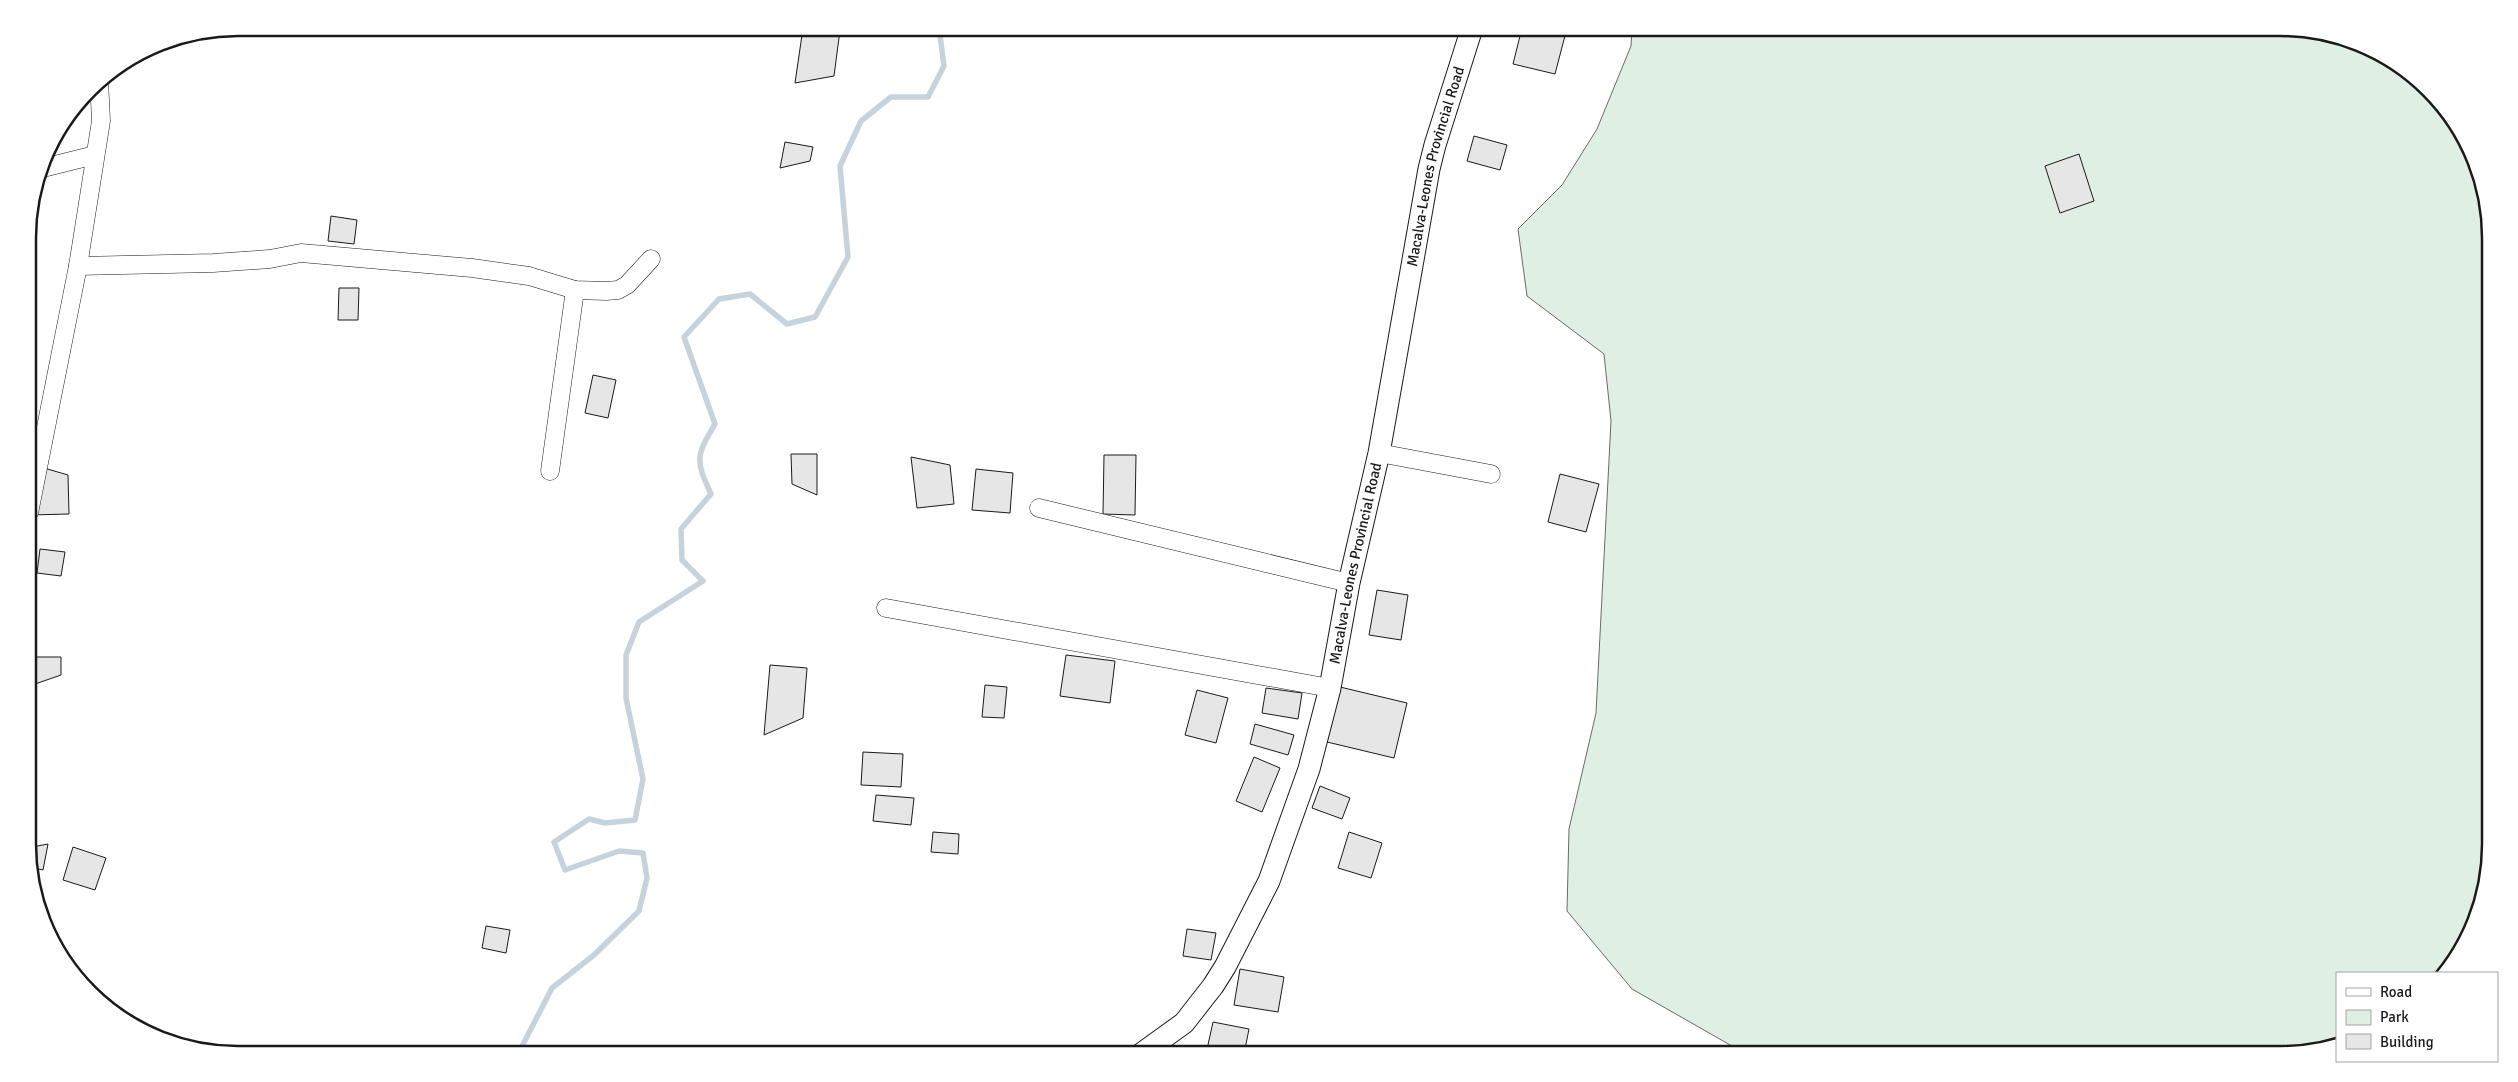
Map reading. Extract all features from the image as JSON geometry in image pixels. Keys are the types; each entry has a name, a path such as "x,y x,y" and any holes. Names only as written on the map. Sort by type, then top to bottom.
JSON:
{"street":[{"name":"Macalva-Leones Provincial Road","path":"1153,1046 1173,1032 1197,1007 1225,967 1269,881 1292,822 1309,769 1330,688 1349,583 1379,453 1429,169 1469,36"},
{"path":"36,478 78,266 101,121 100,90"},
{"path":"50,166 95,155"},
{"path":"78,266 213,263 270,259 301,253 472,268 529,276 575,290 618,290 627,285 651,259"},
{"path":"550,471 575,290"},
{"path":"1379,453 1491,474"},
{"path":"1039,508 1349,583"},
{"path":"886,608 1330,688"}],"green space":[{"path":"1632,36 2280,36 2332,43 2369,57 2403,78 2432,105 2455,137 2471,173 2478,199 2482,238 2482,844 2478,883 2471,909 2455,945 2436,972 2336,972 2336,1038 2306,1044 2280,1046 1732,1046 1632,989 1567,911 1569,829 1596,713 1611,421 1604,354 1527,296 1518,229 1562,185 1597,129 1631,46"}],"building":[{"path":"802,36 839,36 834,76 795,83"},
{"path":"1520,36 1565,36 1555,74 1513,64"},
{"path":"1474,136 1507,145 1500,170 1467,161"},
{"path":"785,142 813,147 810,161 780,168"},
{"path":"2079,154 2094,201 2060,213 2045,166"},
{"path":"331,216 357,220 354,244 328,241"},
{"path":"339,288 359,288 358,320 338,320"},
{"path":"593,375 616,380 608,418 585,413"},
{"path":"791,454 817,454 817,495 792,484"},
{"path":"1104,455 1136,455 1135,515 1103,514"},
{"path":"911,457 950,465 954,504 917,508"},
{"path":"44,468 68,475 69,514 36,515 36,493"},
{"path":"976,469 1013,473 1010,513 972,510"},
{"path":"1560,474 1599,484 1586,532 1548,522"},
{"path":"40,549 65,552 61,576 37,573"},
{"path":"1377,590 1408,595 1401,640 1369,635"},
{"path":"1066,655 1115,661 1110,703 1060,696"},
{"path":"36,657 61,657 61,675 36,684"},
{"path":"770,665 807,668 803,718 764,735"},
{"path":"985,685 1007,687 1004,718 982,717"},
{"path":"1340,687 1407,703 1394,758 1327,742"},
{"path":"1266,688 1302,693 1298,719 1262,713"},
{"path":"1197,690 1228,698 1216,743 1185,735"},
{"path":"1255,724 1294,735 1288,755 1250,744"},
{"path":"863,752 903,754 901,787 861,785"},
{"path":"1254,757 1280,768 1262,812 1236,801"},
{"path":"1320,786 1350,798 1342,819 1312,808"},
{"path":"876,795 914,798 911,825 873,821"},
{"path":"933,832 959,834 958,854 931,852"},
{"path":"1349,832 1382,843 1371,878 1338,868"},
{"path":"48,844 43,870 38,869 36,846"},
{"path":"73,847 106,858 95,890 63,880"},
{"path":"486,926 510,930 506,953 482,948"},
{"path":"1187,929 1216,933 1211,960 1183,956"},
{"path":"1240,969 1284,977 1278,1012 1234,1005"},
{"path":"1213,1022 1249,1029 1246,1046 1208,1046"}],"waterway":[{"path":"522,1046 552,988 594,955 639,911 647,878 643,853 619,851 565,870 554,842 589,819 605,823 635,820 643,779 626,698 626,655 639,622 703,581 682,560 681,529 711,494 702,473 700,458 704,444 715,424 684,337 719,299 750,294 787,324 815,317 848,257 840,166 861,121 891,97 928,97 944,66 940,36"}]}
